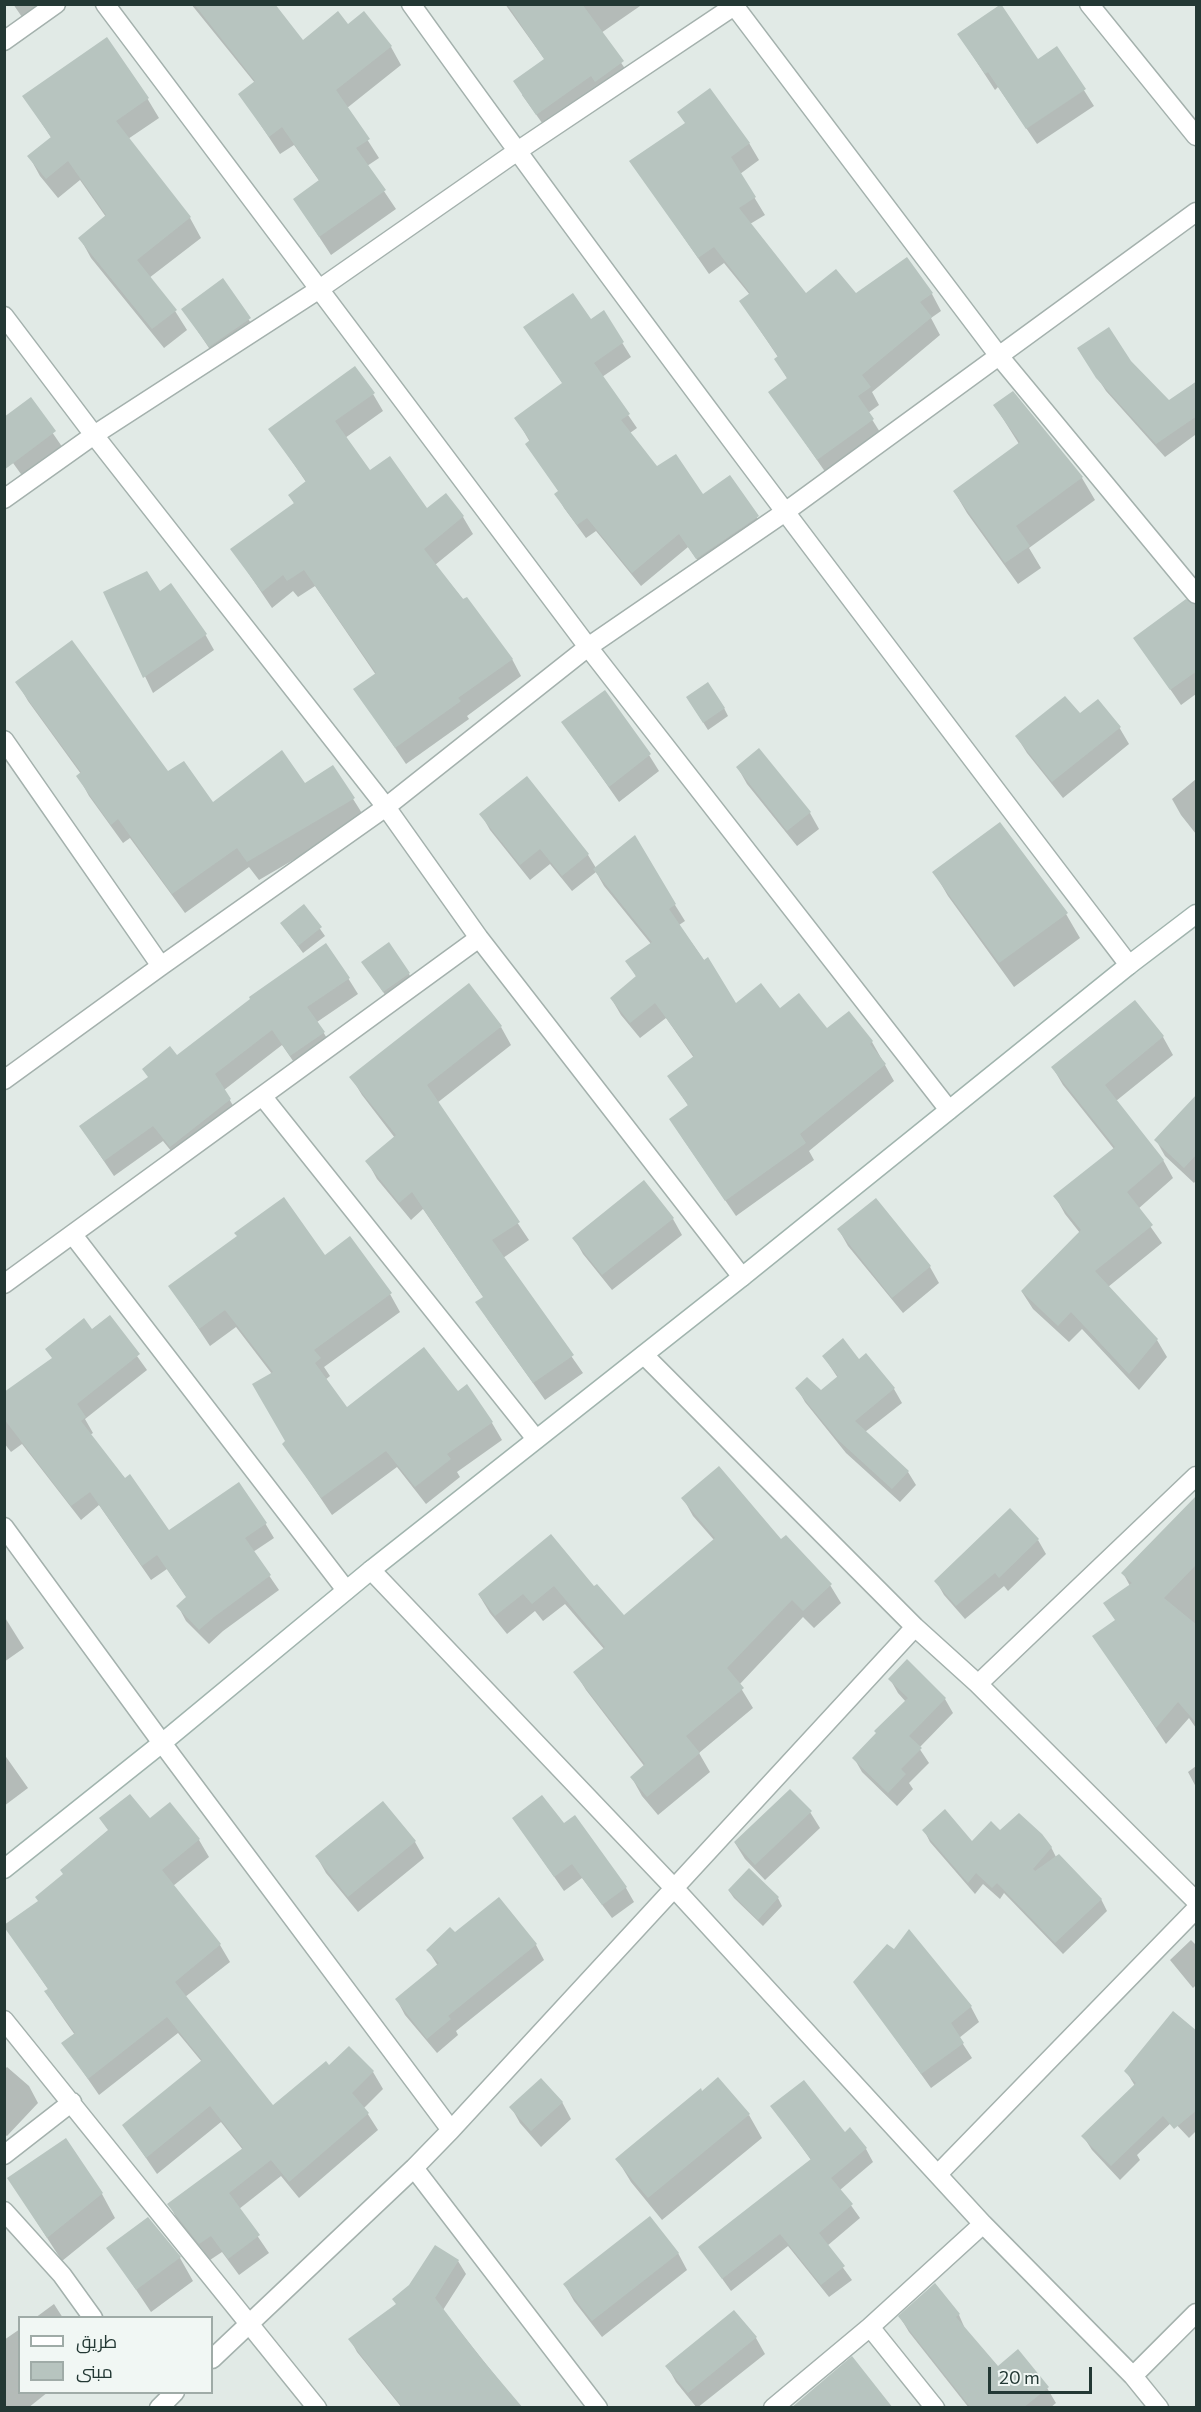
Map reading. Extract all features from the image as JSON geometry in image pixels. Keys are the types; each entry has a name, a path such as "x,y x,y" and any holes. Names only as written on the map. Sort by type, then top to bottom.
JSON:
{"street":[{"path":"4,41 56,4"},
{"path":"105,4 588,647 949,1110"},
{"path":"411,4 516,152 785,513 1129,965"},
{"path":"1089,4 1197,136"},
{"path":"4,499 94,435 318,290 516,152 735,5 999,356 1197,594"},
{"path":"4,1080 386,807 588,647 785,513 1197,212"},
{"path":"4,316 94,435 386,807 479,938 742,1277"},
{"path":"4,740 161,966"},
{"path":"4,1869 162,1743 371,1570 742,1277 1129,965 1196,917"},
{"path":"4,1284 479,938"},
{"path":"263,1097 536,1439"},
{"path":"73,1235 346,1590"},
{"path":"644,1355 915,1627 978,1684 1197,1901"},
{"path":"978,1684 1197,1476"},
{"path":"4,1527 162,1743 452,2130"},
{"path":"371,1570 675,1889 939,2173 983,2224 1132,2376 1159,2408"},
{"path":"213,2358 452,2130 915,1627"},
{"path":"939,2173 1197,1909"},
{"path":"4,2020 317,2408"},
{"path":"4,2155 72,2102"},
{"path":"414,2168 598,2408"},
{"path":"4,2211 62,2275 92,2316"},
{"path":"773,2408 870,2327 983,2224"},
{"path":"1132,2376 1197,2313"},
{"path":"870,2327 935,2408"},
{"path":"150,2394 159,2407 173,2394"}],"building":[{"path":"194,4 275,4 303,40 338,11 348,24 364,11 392,46 336,90 370,139 356,148 386,190 319,237 293,199 319,180 282,127 269,137 238,94 255,81"},
{"path":"507,4 582,4 624,61 595,82 591,76 536,115 513,81 544,59"},
{"path":"1001,4 1038,59 1057,46 1086,89 1026,129 988,72 985,74 957,34"},
{"path":"107,37 149,98 116,121 191,217 137,260 177,310 152,329 78,238 106,215 68,161 46,179 27,156 51,137 22,96"},
{"path":"710,88 750,143 731,157 756,197 739,208 806,293 836,269 856,293 907,257 933,293 920,302 932,317 862,375 871,387 858,396 874,419 817,460 768,392 787,378 774,359 778,356 739,301 750,293 714,247 698,258 629,161 685,123 677,112"},
{"path":"223,278 251,318 209,347 181,309"},
{"path":"573,293 591,319 604,310 624,342 594,363 630,414 621,420 657,466 676,454 703,494 730,475 759,516 696,559 679,534 632,573 587,518 577,525 554,494 558,491 525,444 530,440 514,418 562,383 523,327"},
{"path":"1109,327 1131,361 1169,400 1197,381 1197,416 1156,444 1096,378 1077,348"},
{"path":"355,366 375,393 335,421 370,470 390,456 427,508 446,493 464,516 424,549 463,599 467,597 513,659 458,698 461,701 395,748 353,689 376,673 304,570 287,581 283,575 262,592 230,549 294,503 288,495 306,481 268,429"},
{"path":"1013,391 1083,477 1016,526 1030,546 1005,563 953,491 1020,442 993,405"},
{"path":"31,397 56,431 4,470 4,417"},
{"path":"147,571 160,591 171,583 207,634 143,678 103,592"},
{"path":"1186,599 1197,605 1197,671 1170,690 1133,638"},
{"path":"72,640 168,771 184,761 213,802 282,750 305,783 333,765 355,798 247,862 237,848 172,894 118,819 111,825 76,776 81,772 15,682"},
{"path":"708,682 725,708 703,723 686,697"},
{"path":"605,690 651,754 609,787 561,722"},
{"path":"1065,696 1080,713 1098,699 1121,727 1052,782 1015,736"},
{"path":"759,748 811,812 787,831 736,767"},
{"path":"527,776 589,854 562,876 540,849 520,865 479,814"},
{"path":"1000,822 1068,913 999,963 932,872"},
{"path":"635,835 676,904 669,909 704,960 708,957 736,1003 761,983 780,1008 799,993 827,1028 849,1011 873,1041 870,1044 886,1064 800,1134 806,1143 725,1201 669,1119 688,1105 667,1076 694,1056 655,1003 630,1023 610,998 636,976 625,961 652,942 593,869"},
{"path":"304,904 322,927 298,946 280,923"},
{"path":"389,942 410,973 383,992 361,962"},
{"path":"326,943 350,978 307,1007 325,1032 290,1056 272,1030 215,1074 231,1099 170,1147 153,1126 104,1161 79,1126 148,1077 142,1069 170,1046 177,1055 250,999 249,997"},
{"path":"469,983 502,1026 427,1085 520,1222 492,1240 574,1355 533,1383 475,1302 483,1297 412,1192 399,1203 365,1161 396,1135 349,1077"},
{"path":"1135,1000 1164,1036 1105,1085 1164,1160 1127,1192 1153,1225 1095,1271 1158,1339 1129,1374 1071,1312 1058,1326 1021,1291 1081,1230 1053,1196 1115,1147 1051,1067"},
{"path":"1197,1094 1197,1154 1184,1168 1154,1140"},
{"path":"644,1180 674,1218 602,1275 572,1238"},
{"path":"284,1197 325,1255 350,1236 392,1293 314,1350 321,1358 315,1363 347,1407 424,1347 458,1391 467,1384 493,1422 447,1454 451,1459 415,1487 386,1451 321,1498 282,1444 285,1441 252,1384 273,1372 225,1310 199,1329 168,1286 237,1236 234,1233"},
{"path":"876,1198 931,1266 892,1298 837,1229"},
{"path":"110,1315 140,1354 77,1404 86,1417 81,1421 125,1478 130,1474 169,1530 239,1482 267,1523 245,1538 271,1575 199,1630 176,1606 186,1597 157,1555 142,1566 90,1492 71,1506 4,1419 4,1392 52,1358 45,1349 84,1318 92,1329"},
{"path":"843,1338 859,1359 866,1353 895,1388 855,1421 909,1471 892,1489 837,1439 795,1388 807,1377 821,1390 838,1376 822,1356"},
{"path":"719,1466 781,1539 786,1535 832,1584 803,1611 792,1600 727,1668 744,1688 686,1736 700,1753 647,1797 630,1777 645,1764 573,1672 605,1647 554,1586 532,1604 523,1594 495,1616 478,1594 551,1534 594,1586 597,1584 624,1615 715,1538 681,1498"},
{"path":"1197,1495 1197,1564 1164,1598 1197,1625 1197,1724 1178,1702 1156,1728 1092,1636 1115,1620 1103,1603 1132,1583 1121,1573"},
{"path":"1010,1508 1039,1539 999,1578 995,1573 956,1606 934,1581"},
{"path":"907,1659 946,1698 909,1736 922,1748 901,1769 906,1774 888,1793 852,1758 876,1733 874,1731 908,1698 888,1679"},
{"path":"790,1789 812,1811 755,1865 734,1842"},
{"path":"130,1794 150,1818 170,1802 200,1839 162,1870 221,1944 175,1982 273,2105 326,2061 329,2065 349,2046 374,2071 352,2093 369,2113 289,2182 271,2160 229,2193 260,2235 228,2259 211,2236 199,2244 167,2204 243,2148 210,2106 146,2158 122,2125 202,2060 167,2017 88,2079 61,2043 75,2033 44,1991 48,1989 4,1927 38,1901 35,1897 63,1874 60,1870 108,1830 99,1818"},
{"path":"542,1795 564,1823 575,1815 627,1887 602,1905 572,1864 554,1877 512,1818"},
{"path":"383,1801 416,1841 348,1897 315,1856"},
{"path":"945,1809 972,1841 991,1821 1000,1830 1019,1813 1042,1834 1052,1847 1033,1869 1035,1871 1059,1854 1102,1899 1055,1943 997,1883 992,1888 976,1873 968,1883 922,1830"},
{"path":"749,1868 779,1897 758,1920 728,1890"},
{"path":"499,1897 537,1944 448,2016 451,2019 427,2039 395,1999 439,1963 426,1950 450,1927 455,1932"},
{"path":"909,1929 972,2006 951,2023 964,2043 921,2074 853,1982 887,1944 894,1949"},
{"path":"1173,2011 1197,2031 1197,2110 1174,2129 1163,2116 1111,2166 1081,2136 1136,2083 1124,2071"},
{"path":"718,2077 750,2114 648,2198 615,2159 701,2088 702,2091"},
{"path":"541,2078 563,2102 531,2131 509,2107"},
{"path":"804,2080 845,2132 850,2127 867,2148 831,2178 853,2204 819,2233 845,2266 821,2285 780,2234 722,2279 698,2247 811,2159 770,2106"},
{"path":"66,2138 103,2193 47,2238 7,2178"},
{"path":"650,2216 679,2253 592,2321 563,2284"},
{"path":"148,2217 181,2257 136,2290 106,2248"},
{"path":"435,2245 459,2260 435,2298 523,2408 403,2408 348,2339 396,2304 392,2299 409,2285"},
{"path":"935,2283 960,2314 956,2317 998,2366 1018,2349 1049,2387 1023,2408 971,2408 898,2316"},
{"path":"734,2310 757,2337 688,2393 665,2366"},
{"path":"852,2356 893,2408 791,2408"}]}
